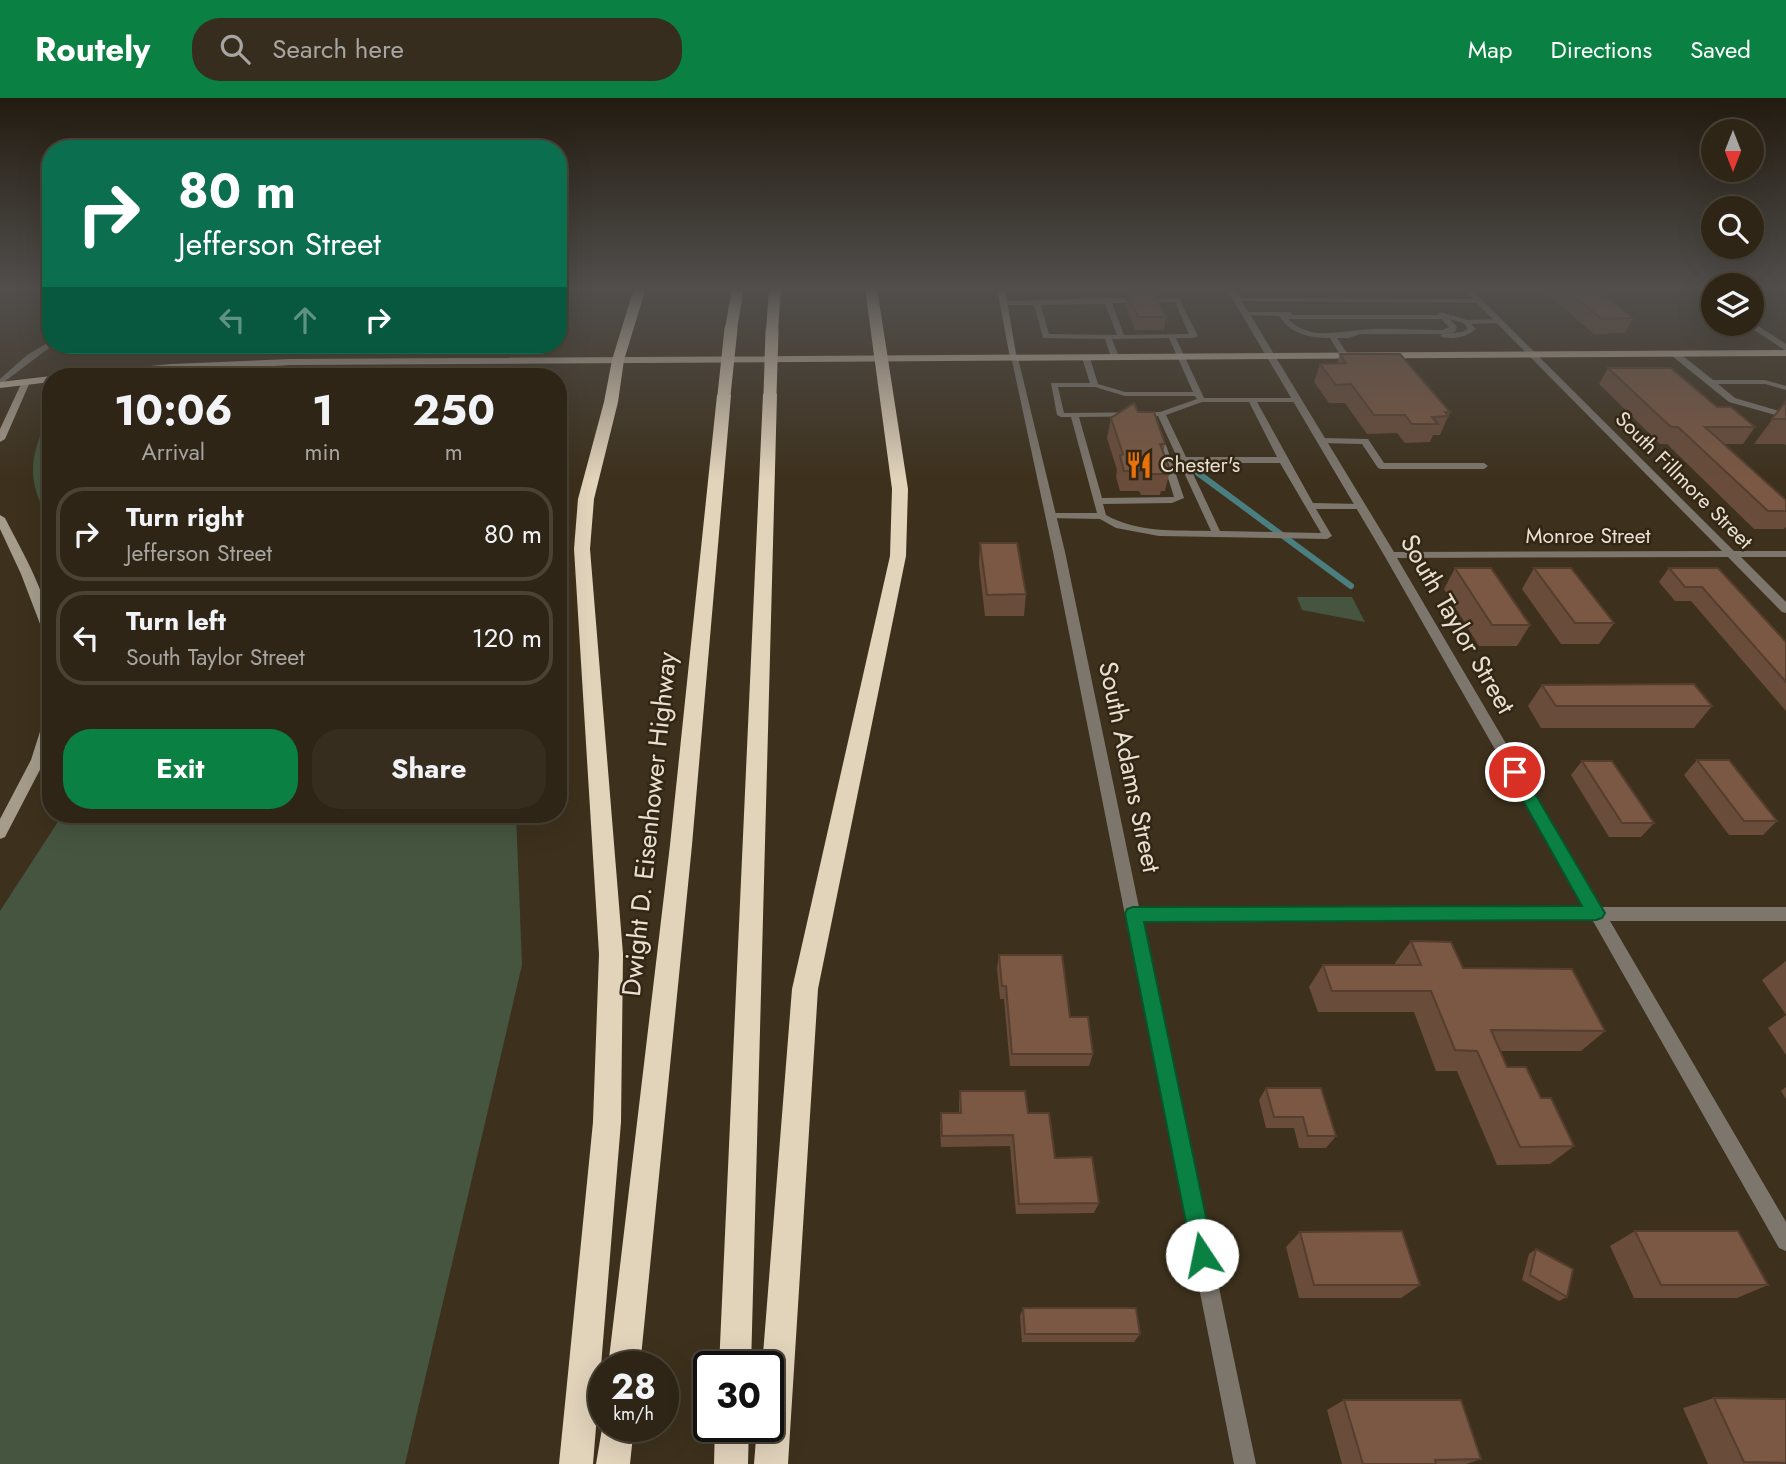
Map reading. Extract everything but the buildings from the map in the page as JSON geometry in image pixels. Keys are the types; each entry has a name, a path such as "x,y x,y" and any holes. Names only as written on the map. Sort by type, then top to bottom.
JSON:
{"highway":[{"path":"576,1464 607,1122 611,954 582,549 586,499 611,402 621,352"},
{"name":"Dwight D. Eisenhower Highway","path":"626,1351 681,845 729,352"},
{"path":"735,1351 771,352"},
{"path":"771,1464 805,989 898,556 900,489 879,352"},
{"path":"613,1464 616,1442"},
{"path":"731,1464 732,1442"}],"main road":[{"name":"South Adams Street","path":"1013,352 1014,358"},
{"path":"162,368 290,362 1758,352"},
{"path":"0,384 42,380"},
{"path":"0,439 26,382"},
{"path":"0,519 27,574 42,613"},
{"path":"0,833 42,747"}],"street":[{"name":"South Taylor Street","path":"1269,352 1390,555 1786,1241"},
{"name":"South Fillmore Street","path":"1531,352 1786,609"},
{"name":"South Adams Street","path":"1014,358 1050,516 1245,1464"},
{"name":"Monroe Street","path":"1390,555 1786,554"},
{"path":"1133,914 1786,914"}],"lane":[{"path":"0,384 39,352"},
{"path":"1113,352 1115,358"},
{"path":"1178,352 1200,397"},
{"path":"1342,352 1345,356"},
{"path":"1675,354 1732,400 1786,416"},
{"path":"1086,358 1094,385"},
{"path":"1710,382 1765,382 1786,388"},
{"path":"1200,397 1157,415 1061,415 1054,385 1094,385 1125,394 1297,400"},
{"path":"1074,415 1100,508 1119,526 1159,533 1326,536 1252,400"},
{"path":"1157,415 1183,460 1217,534"},
{"path":"1050,516 1100,508 1172,506 1179,498 1157,415"},
{"path":"1322,441 1365,441 1381,466 1484,466"},
{"path":"1183,460 1283,460"},
{"path":"1310,506 1361,507"}],"green space":[{"path":"42,431 42,507 33,467"},
{"path":"1297,597 1352,597 1365,622 1302,610"},
{"path":"57,823 516,823 522,965 405,1464 0,1464 0,911"}],"waterway":[{"path":"1187,464 1201,474"},
{"path":"1198,473 1351,586"}],"place":[{"name":"Chester's","path":"1139,465"}],"route":[{"path":"1202,1255 1133,914 1596,913 1515,772"}]}
